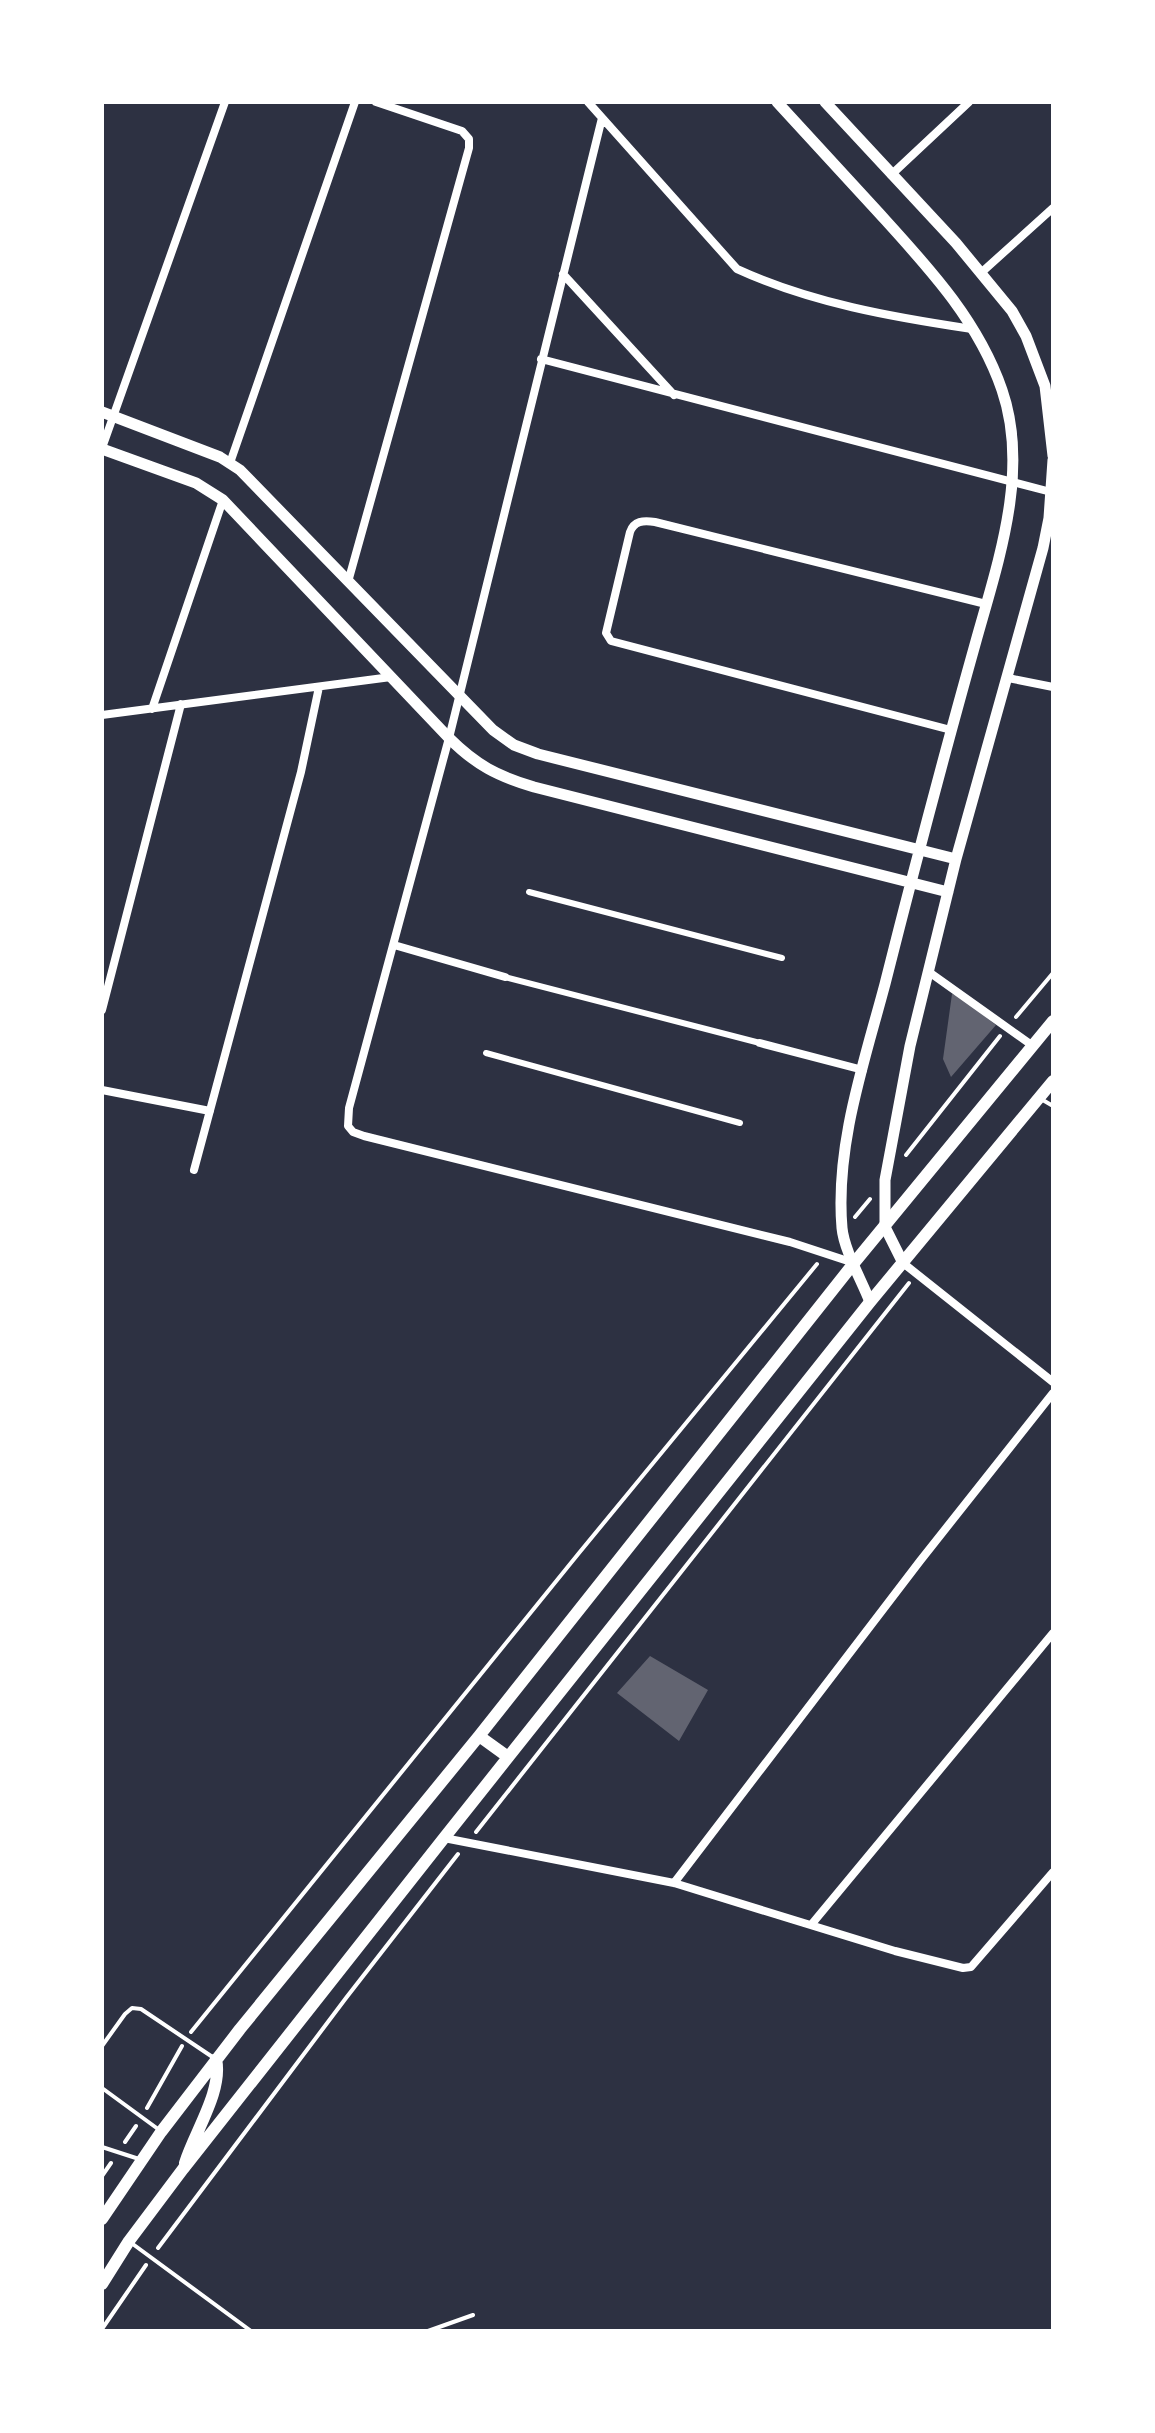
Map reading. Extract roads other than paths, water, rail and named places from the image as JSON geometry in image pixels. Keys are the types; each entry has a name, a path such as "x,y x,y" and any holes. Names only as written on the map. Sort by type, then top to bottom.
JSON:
{"main road":[{"path":"102,2219 141,2160 216,2059 479,1736 854,1263 1053,1021"},
{"path":"102,2284 129,2241 183,2169 508,1757 870,1302 1053,1081"},
{"path":"479,1736 508,1757"},
{"path":"183,2169 216,2089 216,2059"}],"street":[{"path":"225,102 108,414 102,449 196,483 223,500 449,738 470,759 498,776 948,892"},
{"path":"230,463 355,102"},
{"path":"348,582 469,148 469,139 462,131 376,102"},
{"path":"588,102 737,269 770,284 832,302 892,317 973,329"},
{"path":"777,102 929,268 973,329 1003,393 1013,453 1012,484 986,604 918,851 848,1129 841,1188 842,1233 870,1302"},
{"path":"825,102 982,272 1012,311 1049,382 1053,458 1048,544 956,859 910,1046 885,1180 885,1227 903,1263 1053,1382"},
{"path":"891,175 969,102"},
{"path":"602,118 449,738 349,1108 348,1126 353,1132 364,1136 790,1242 854,1263"},
{"path":"982,272 1053,208"},
{"path":"563,274 674,396"},
{"path":"541,359 1051,492"},
{"path":"108,414 230,463 247,476 493,730 514,745 538,754 956,859"},
{"path":"152,709 223,500"},
{"path":"951,730 617,644 608,638 606,628 630,532 638,522 655,522 986,604"},
{"path":"102,715 391,677"},
{"path":"1008,678 1053,687"},
{"path":"194,1170 301,772 319,687"},
{"path":"102,1010 181,704"},
{"path":"529,892 782,958"},
{"path":"394,945 863,1070"},
{"path":"929,972 1033,1046"},
{"path":"486,1053 740,1123"},
{"path":"102,1090 210,1111"},
{"path":"674,1883 920,1561 1053,1393"},
{"path":"811,1925 1053,1633"},
{"path":"444,1838 674,1883 895,1951 963,1968 971,1967 1053,1872"}],"lane":[{"path":"1040,1098 1053,1106"},
{"path":"102,2046 125,2014 132,2008 141,2009 216,2059"},
{"path":"102,2088 161,2132"},
{"path":"102,2147 141,2160"},
{"path":"129,2241 251,2331"},
{"path":"428,2331 473,2315"}]}
